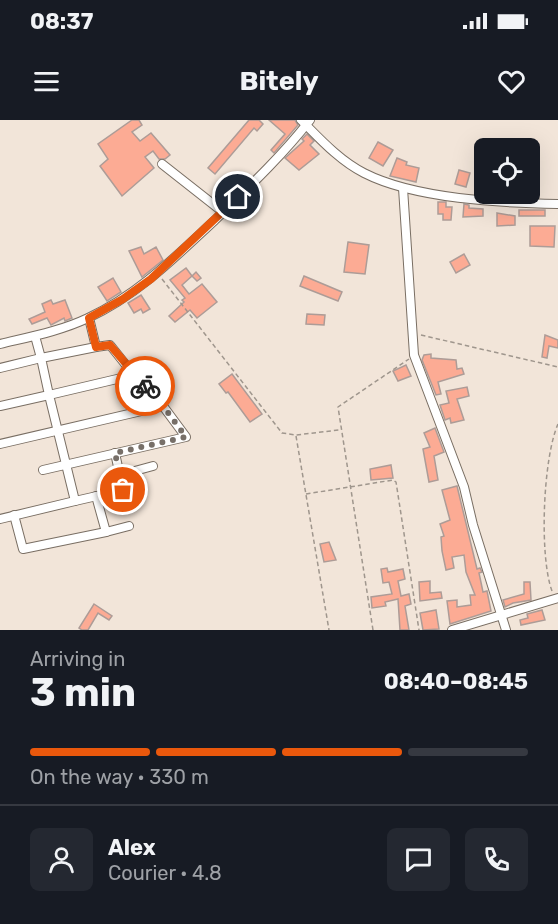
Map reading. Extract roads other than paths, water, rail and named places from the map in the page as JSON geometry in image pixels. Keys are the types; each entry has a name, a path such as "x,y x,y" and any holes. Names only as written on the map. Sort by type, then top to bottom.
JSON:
{"street":[{"path":"0,344 35,336 89,318 123,299 158,273 223,212 289,147 306,122 339,156 363,173 403,188 502,203 558,204"},
{"path":"162,164 223,212"},
{"path":"403,188 414,355 464,487 473,525 506,630"},
{"path":"89,318 96,347"},
{"path":"35,336 75,501"},
{"path":"0,368 110,345 163,406 186,437 43,470"},
{"path":"0,406 134,375"},
{"path":"0,444 163,406"},
{"path":"0,519 123,490 115,453"},
{"path":"120,475 153,466"},
{"path":"96,496 106,532"},
{"path":"14,515 23,549 129,526"},
{"path":"452,630 557,598"}]}
